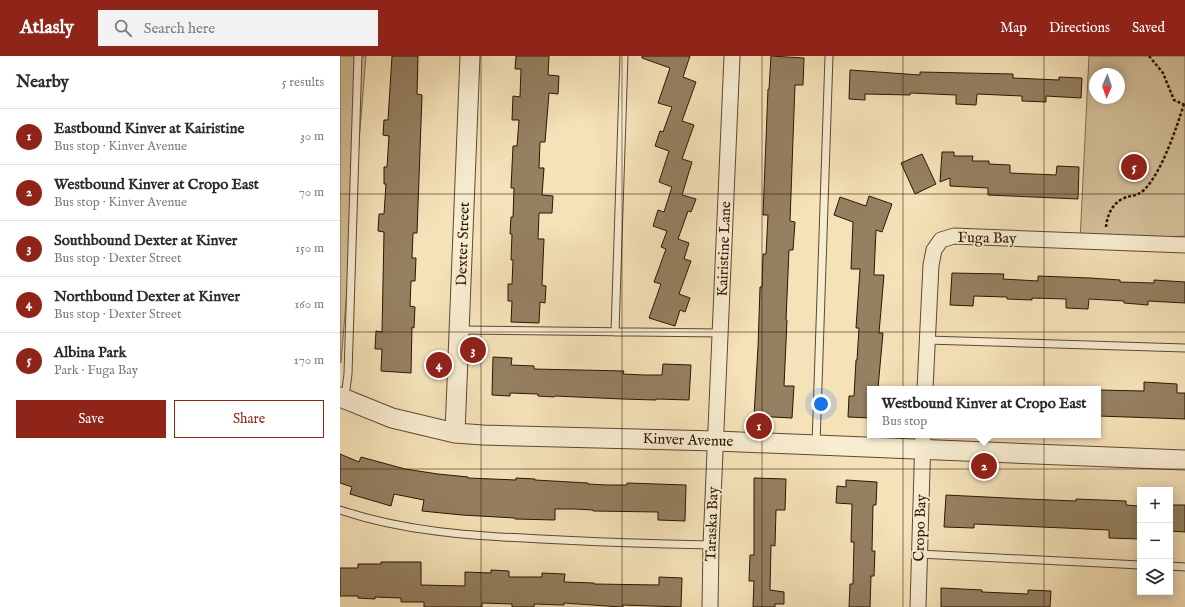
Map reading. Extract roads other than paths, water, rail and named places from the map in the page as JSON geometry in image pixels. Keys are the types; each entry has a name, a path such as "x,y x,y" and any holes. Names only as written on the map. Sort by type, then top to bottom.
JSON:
{"street":[{"name":"Dexter Street","path":"455,433 470,56"},
{"name":"Kairistine Lane","path":"716,441 732,56"},
{"name":"Fuga Bay","path":"925,386 931,265 934,250 941,240 954,236 1185,245"},
{"name":"Kinver Avenue","path":"342,398 392,418 455,433 816,445 923,442 1185,460"},
{"name":"Taraska Bay","path":"710,607 711,545 716,441"},
{"name":"Cropo Bay","path":"918,607 923,442"}],"lane":[{"path":"342,398 348,374 358,56"},
{"path":"615,332 624,56"},
{"path":"816,445 829,56"},
{"path":"460,330 721,333"},
{"path":"927,340 1185,348"},
{"path":"340,510 365,519 420,529 480,536 711,545"},
{"path":"920,554 1137,565"},
{"path":"1173,566 1185,567"}],"place":[{"name":"Albina Park","path":"1134,167"},
{"name":"Southbound Dexter at Kinver","path":"473,350"},
{"name":"Northbound Dexter at Kinver","path":"439,365"},
{"name":"Eastbound Kinver at Kairistine","path":"759,426"},
{"name":"Westbound Kinver at Cropo East","path":"984,466"}]}
